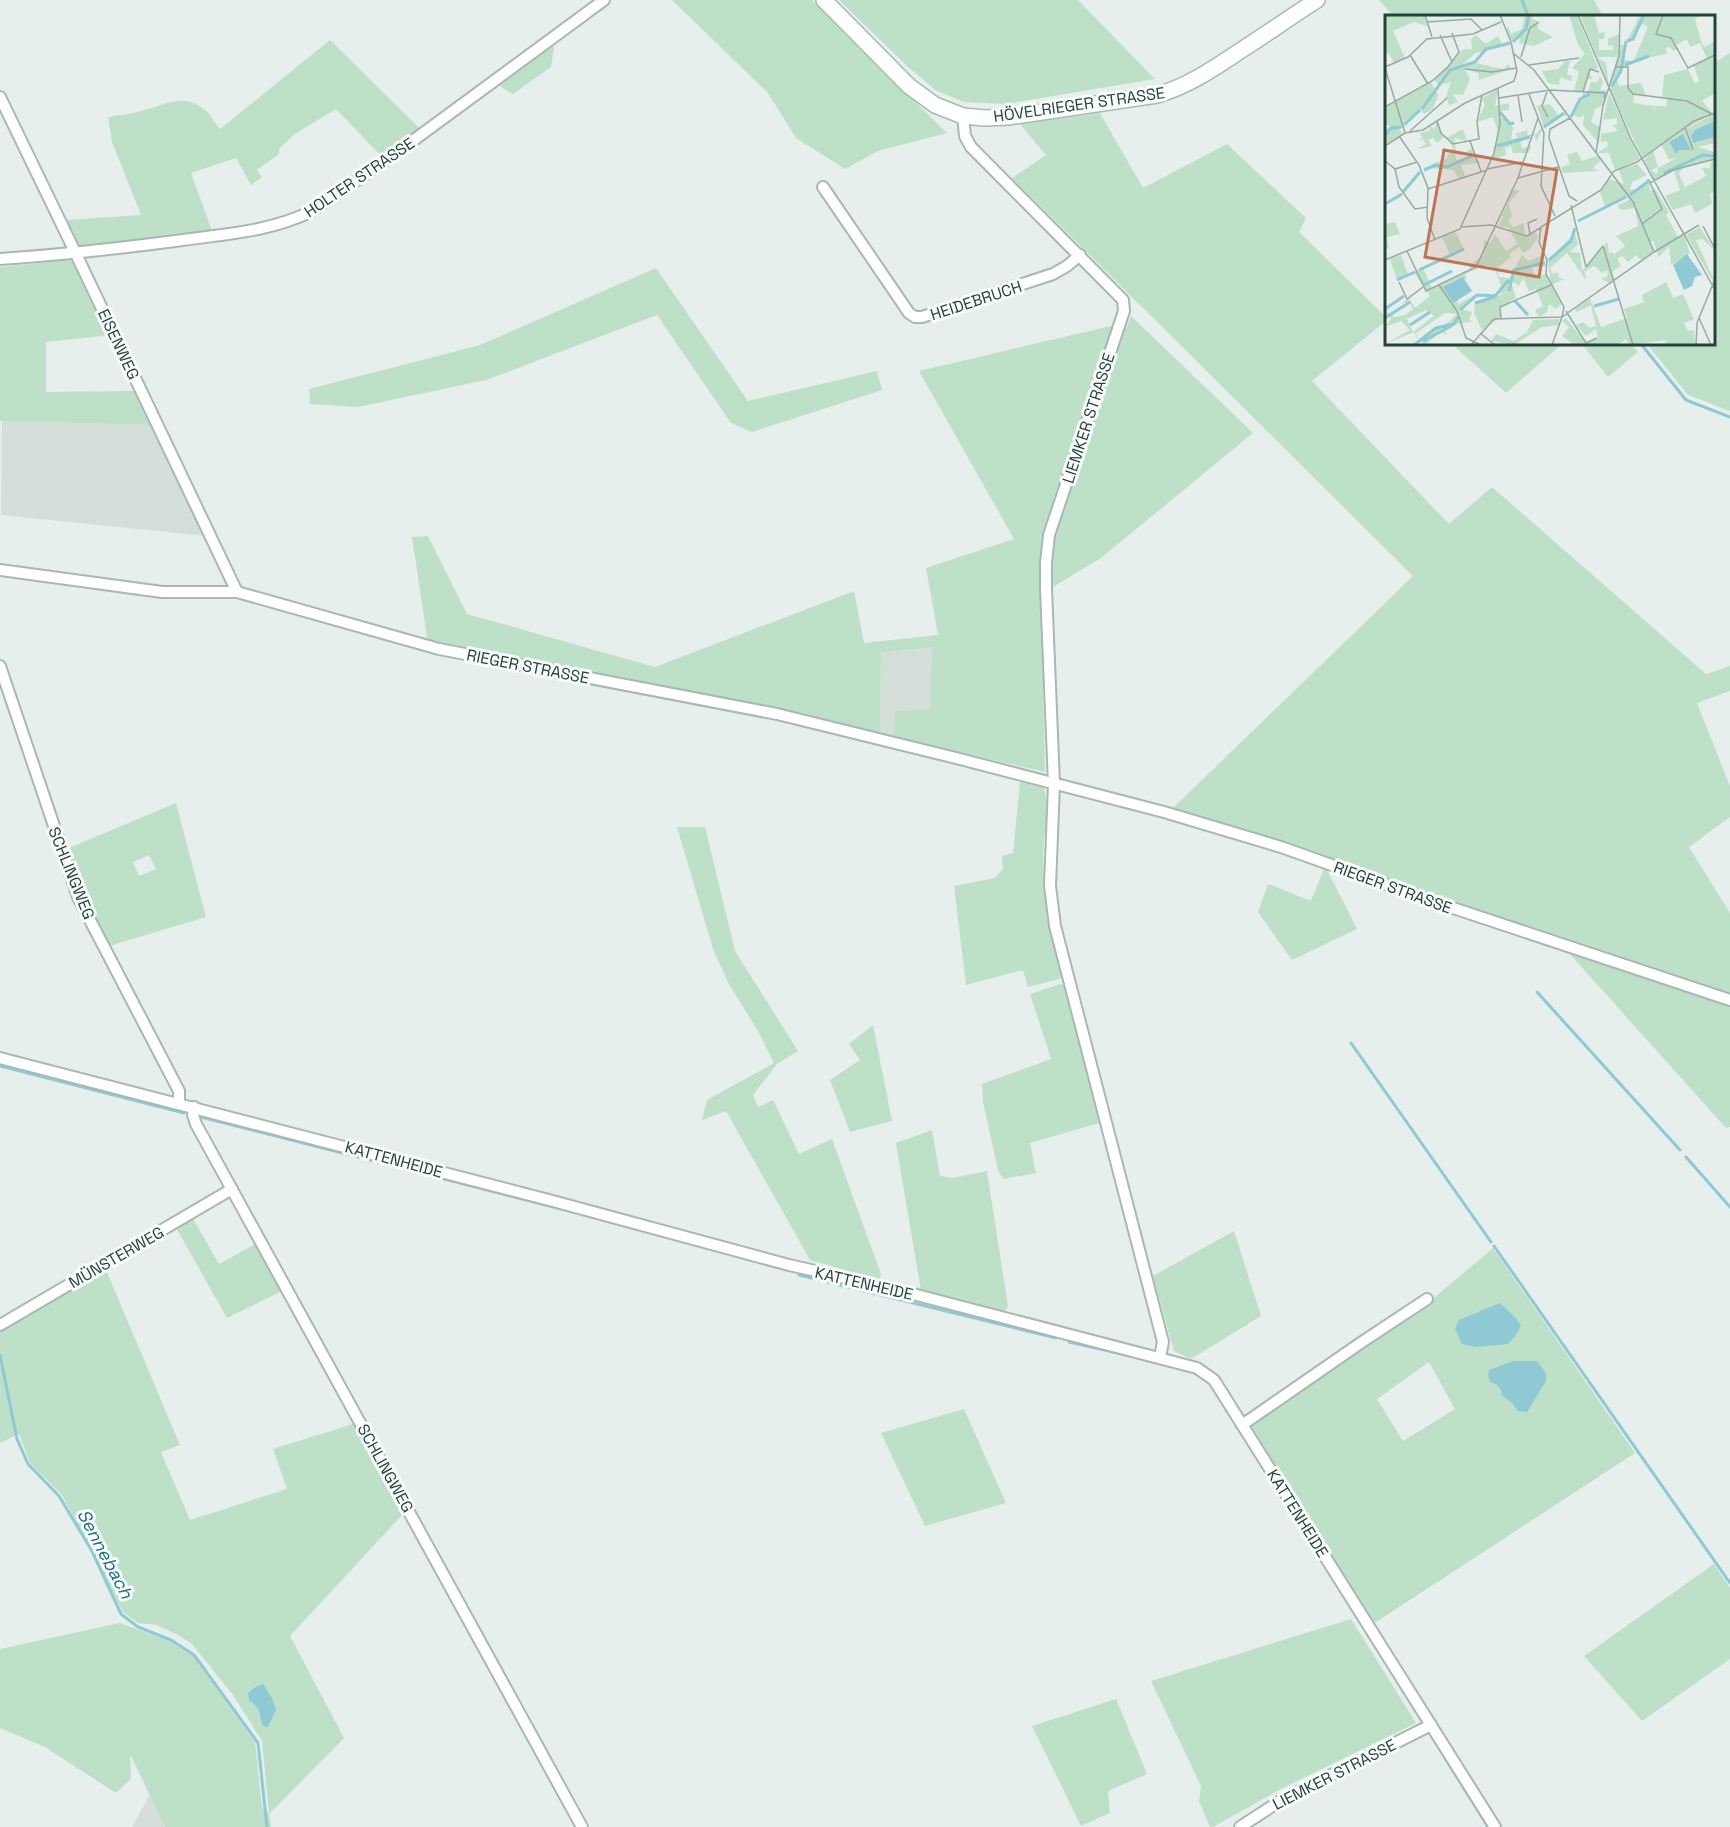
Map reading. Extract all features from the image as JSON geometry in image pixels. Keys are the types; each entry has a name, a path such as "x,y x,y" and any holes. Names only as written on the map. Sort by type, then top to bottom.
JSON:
{"main road":[{"name":"HÖVELRIEGER STRASSE","path":"824,0 909,86 935,105 963,116 985,118 1008,117 1172,90 1215,68 1317,0"}],"street":[{"name":"HOLTER STRASSE","path":"0,259 76,254 250,231 286,223 300,217 388,159 604,0"},
{"name":"EISENWEG","path":"0,98 237,592"},
{"name":"LIEMKER STRASSE","path":"963,116 965,136 972,147 1124,300 1124,311 1049,536 1046,563 1054,784"},
{"name":"HEIDEBRUCH","path":"823,188 909,313 915,316 922,317 1053,274 1080,255"},
{"name":"RIEGER STRASSE","path":"0,570 162,592 237,592 439,649 777,714 956,758 1164,812 1281,847 1447,906 1730,1000"},
{"name":"SCHLINGWEG","path":"0,666 78,897 179,1091 179,1104"},
{"path":"1054,784 1050,886 1055,926 1163,1342 1160,1357"},
{"name":"KATTENHEIDE","path":"0,1058 195,1107 789,1265 886,1287 1197,1368 1214,1380 1495,1827"},
{"name":"SCHLINGWEG","path":"195,1107 193,1115 196,1124 582,1827"},
{"name":"MÜNSTERWEG","path":"0,1324 232,1188"},
{"path":"1242,1425 1427,1299"},
{"name":"LIEMKER STRASSE","path":"1240,1827 1280,1801 1431,1725"}],"shaded area":[{"path":"2,421 151,425 161,441 206,536 1,515"},
{"path":"933,647 930,709 895,711 895,738 880,736 881,653"},
{"path":"150,1794 165,1827 132,1827"}],"green space":[{"path":"672,0 812,0 947,133 878,151 845,169 796,138 768,93"},
{"path":"839,0 1078,0 1155,79 1006,104 964,102 935,90"},
{"path":"1379,0 1594,0 1602,15 1392,15"},
{"path":"330,40 419,128 383,158 336,109 295,134 279,149 279,154 257,170 262,177 251,185 236,158 191,173 212,231 80,249 67,220 141,215 112,142 108,117 181,101 197,105 205,110 220,129"},
{"path":"551,43 554,48 551,67 513,94 502,88 499,83"},
{"path":"1730,53 1730,411 1688,395 1648,345 1715,345 1715,62"},
{"path":"1100,113 1143,188 1227,144 1306,218 1299,232 1385,316 1385,322 1312,381 1449,524 1492,487 1706,674 1730,666 1730,691 1697,703 1730,786 1730,817 1689,847 1730,913 1730,1127 1726,1128 1569,953 1547,936 1171,810 1413,576 1012,178 1046,155 1020,124"},
{"path":"70,260 75,262 111,335 46,342 46,392 134,391 151,425 0,421 0,267"},
{"path":"656,268 748,401 877,371 882,390 752,432 731,423 657,315 486,380 358,407 310,404 309,389 480,345"},
{"path":"1131,316 1253,433 1101,558 1041,594 1045,772 894,737 895,711 930,709 932,647 881,653 880,736 807,714 428,643 412,537 428,536 467,614 655,667 854,591 864,643 938,635 926,568 1014,539 919,371 1115,325 1126,329"},
{"path":"1453,345 1561,345 1506,393"},
{"path":"1583,345 1632,345 1638,352 1608,377"},
{"path":"1020,782 1044,788 1046,796 1047,812 1043,852 1046,899 1062,975 1060,979 1028,987 1023,970 966,985 954,886 995,878 1003,869 1002,856 1013,853"},
{"path":"176,803 206,917 109,946 83,895 69,848","holes":["149,855 156,869 139,876 133,862"]},
{"path":"677,827 705,827 735,951 798,1051 777,1064 753,1095 758,1107 773,1100 799,1154 832,1139 881,1274 879,1280 810,1260 726,1111 702,1120 707,1100 774,1063 757,1029 730,986 713,949"},
{"path":"1325,866 1357,929 1292,960 1258,912 1268,884 1311,901"},
{"path":"1060,984 1065,985 1103,1122 1030,1143 1036,1173 1003,1179 998,1170 983,1102 982,1084 1051,1059 1030,994"},
{"path":"873,1025 892,1121 850,1132 830,1080 860,1060 849,1044"},
{"path":"932,1130 940,1176 953,1178 987,1171 1008,1306 1005,1312 921,1291 896,1143"},
{"path":"192,1217 219,1264 257,1243 282,1291 227,1318 175,1226"},
{"path":"1234,1231 1261,1316 1191,1359 1174,1351 1153,1276"},
{"path":"1493,1248 1635,1453 1373,1624 1251,1425 1429,1302","holes":["1429,1362 1455,1409 1403,1441 1377,1399"]},
{"path":"106,1270 180,1445 161,1452 190,1520 287,1489 273,1449 353,1424 402,1508 403,1514 290,1636 344,1738 269,1814 271,1827 165,1827 130,1754 131,1779 116,1793 45,1747 0,1728 0,1649 120,1623 169,1641 193,1656 255,1742 262,1808 269,1813 262,1741 233,1695 191,1643 157,1625 138,1623 123,1612 62,1495 30,1463 19,1434 0,1443 0,1332"},
{"path":"964,1409 1006,1503 925,1526 881,1433"},
{"path":"1714,1564 1730,1588 1730,1659 1642,1721 1584,1656"},
{"path":"1351,1619 1416,1723 1279,1790 1210,1827 1199,1801 1201,1786 1151,1681"},
{"path":"1116,1699 1147,1774 1108,1791 1110,1813 1081,1826 1032,1726"}],"water":[{"path":"1500,1303 1521,1326 1508,1344 1475,1347 1462,1344 1455,1329 1459,1320"},
{"path":"1513,1361 1537,1361 1546,1373 1546,1381 1527,1412 1518,1411 1502,1395 1496,1384 1490,1382 1488,1376 1489,1370"},
{"path":"263,1684 276,1710 268,1727 263,1726 258,1709 249,1700 248,1693"}],"waterway":[{"path":"1522,0 1528,15"},
{"path":"1642,345 1686,400 1730,417"},
{"path":"1537,992 1680,1150"},
{"path":"1351,1043 1491,1242"},
{"path":"0,1066 184,1113"},
{"path":"201,1117 574,1212"},
{"path":"1686,1157 1730,1207"},
{"path":"1494,1246 1730,1583"},
{"path":"799,1275 1056,1338"},
{"path":"1069,1342 1131,1356"},
{"name":"Sennebach","path":"0,1355 17,1439 28,1464 59,1496 92,1551 121,1614 138,1627 171,1640 194,1655 258,1743 267,1827"},
{"path":"1402,1689 1422,1721"},
{"path":"1429,1732 1488,1827"}]}
